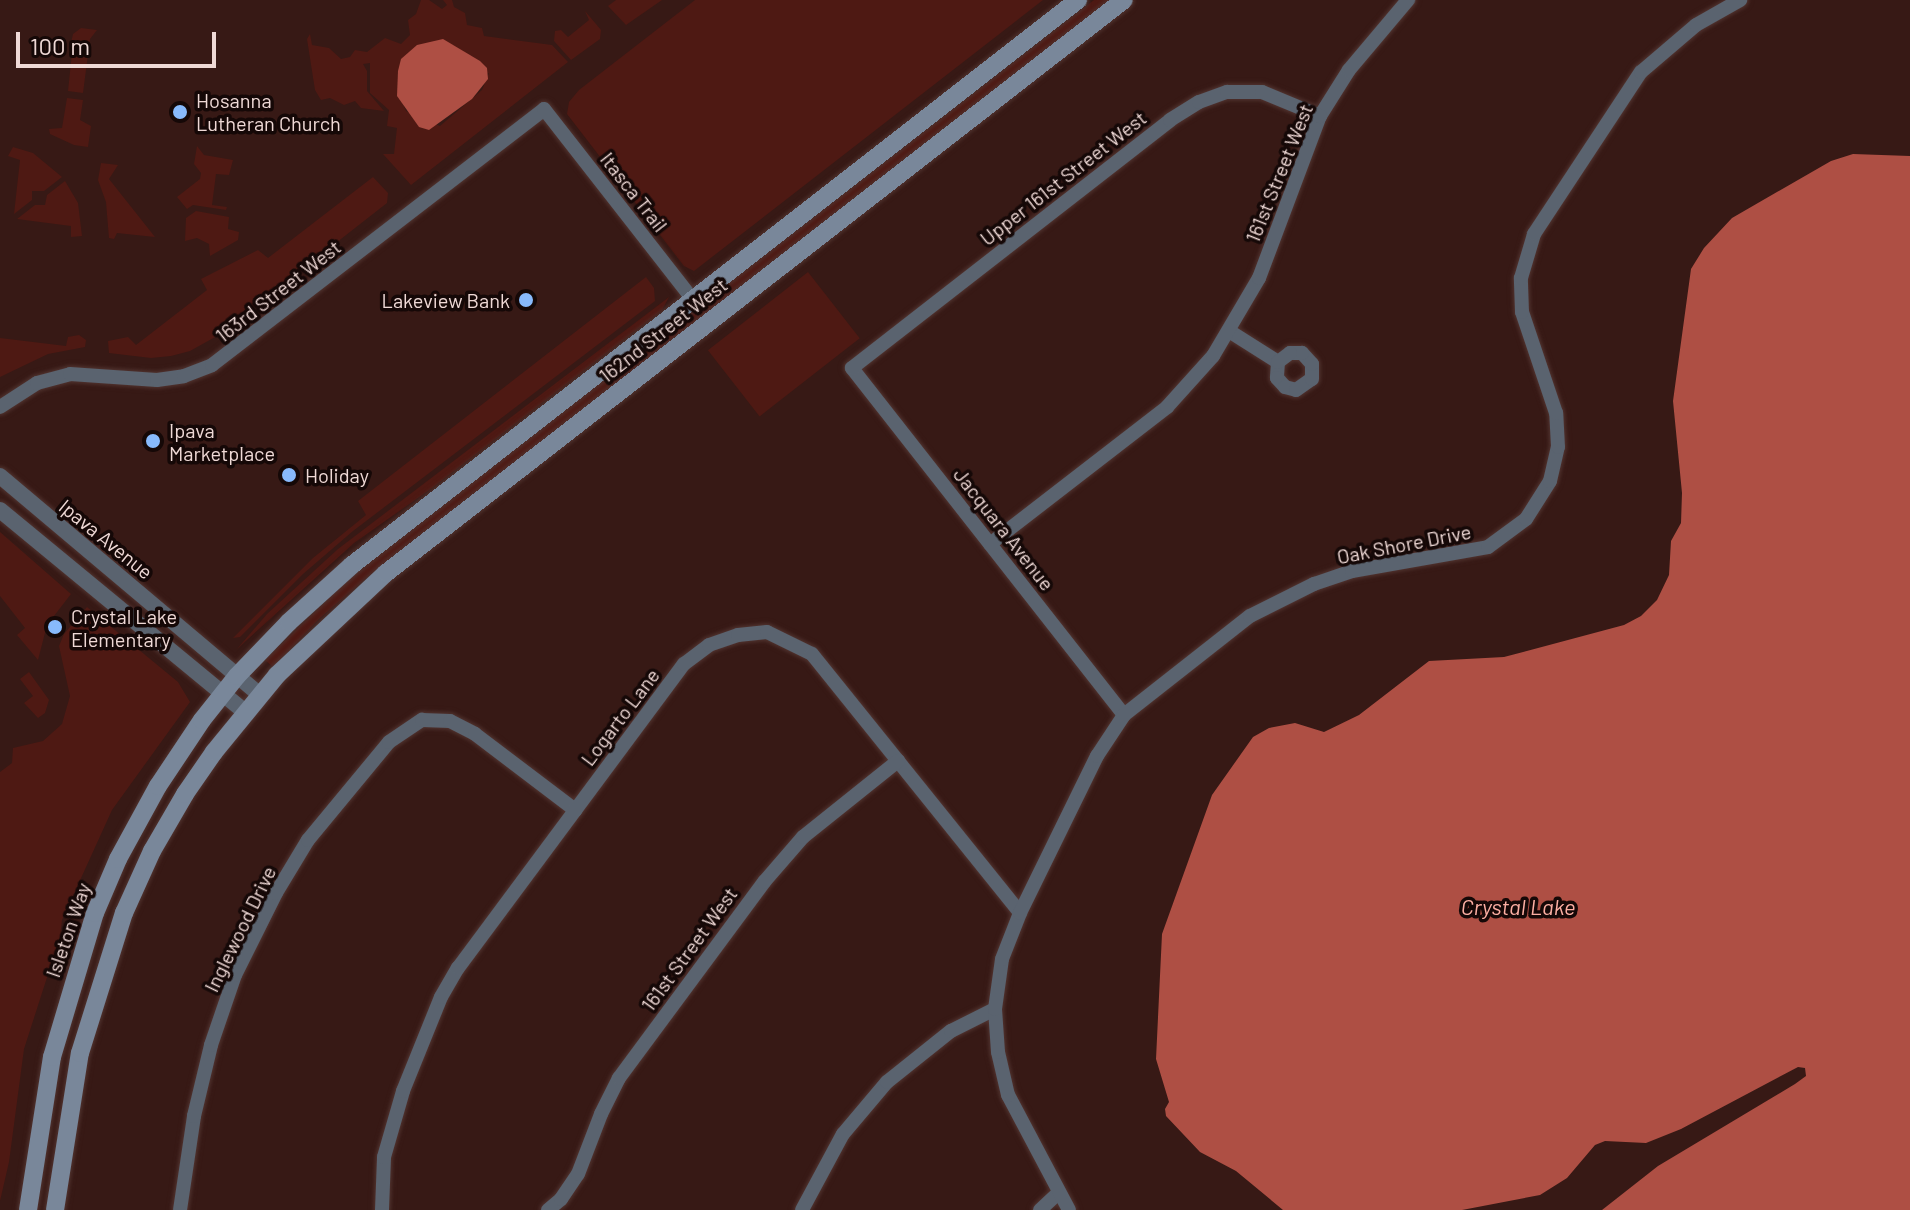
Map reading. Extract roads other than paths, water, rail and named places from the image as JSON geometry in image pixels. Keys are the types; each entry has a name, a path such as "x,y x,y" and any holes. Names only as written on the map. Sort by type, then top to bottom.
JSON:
{"main road":[{"name":"162nd Street West","path":"222,694 341,574 1078,0"},
{"name":"162nd Street West","path":"245,712 326,625 376,581 1124,0"},
{"name":"Isleton Way","path":"28,1210 52,1057 95,913 144,810 222,694"},
{"path":"55,1210 80,1053 124,913 172,814 245,712"}],"street":[{"name":"161st Street West","path":"990,544 1167,407 1205,365 1229,331 1263,270 1320,116 1349,70 1408,0"},
{"name":"Oak Shore Drive","path":"995,1009 1002,959 1020,913 1097,756 1124,715 1250,616 1292,594 1352,571 1488,547 1508,536 1526,519 1550,481 1558,447 1556,413 1522,312 1521,278 1534,234 1641,72 1696,25 1740,0"},
{"name":"Upper 161st Street West","path":"852,368 1170,120 1199,102 1227,92 1262,92 1320,116"},
{"name":"Itasca Trail","path":"544,109 693,300"},
{"name":"163rd Street West","path":"0,407 37,383 70,374 168,379 212,365 544,109"},
{"path":"1229,331 1278,362"},
{"name":"Jacquara Avenue","path":"852,368 1124,715"},
{"name":"Ipava Avenue","path":"0,476 260,695"},
{"path":"0,510 245,712"},
{"name":"Logarto Lane","path":"382,1210 384,1157 403,1091 441,997 458,968 684,664 709,645 738,635 767,632 812,654 1020,913"},
{"name":"Inglewood Drive","path":"180,1210 194,1116 211,1045 235,975 308,840 396,736 430,714 450,721 475,734 575,810"},
{"name":"161st Street West","path":"548,1210 566,1204 601,1114 619,1078 764,882 803,837 898,761"},
{"path":"802,1210 843,1134 887,1082 951,1031 995,1009 998,1052 1008,1095 1057,1194 1069,1210"},
{"path":"1040,1210 1057,1194"}],"water":[{"path":"443,39 480,61 487,68 488,79 472,99 429,130 419,127 397,96 398,71 401,59 417,45"},
{"name":"Crystal Lake","path":"1853,154 1910,156 1910,1210 1602,1210 1658,1166 1806,1076 1805,1068 1798,1067 1681,1129 1646,1143 1605,1141 1595,1145 1567,1178 1540,1195 1462,1210 1283,1210 1236,1171 1200,1152 1166,1116 1165,1109 1169,1102 1156,1059 1162,934 1212,795 1253,737 1269,728 1295,723 1324,732 1359,715 1429,661 1504,657 1624,625 1641,616 1657,600 1669,575 1671,541 1681,523 1682,493 1673,401 1691,269 1704,248 1732,218 1831,161"}],"place":[{"name":"Hosanna Lutheran Church","path":"180,112"},
{"name":"Lakeview Bank","path":"526,300"},
{"name":"Ipava Marketplace","path":"153,441"},
{"name":"Holiday","path":"289,475"},
{"name":"Crystal Lake Elementary","path":"55,627"}]}
